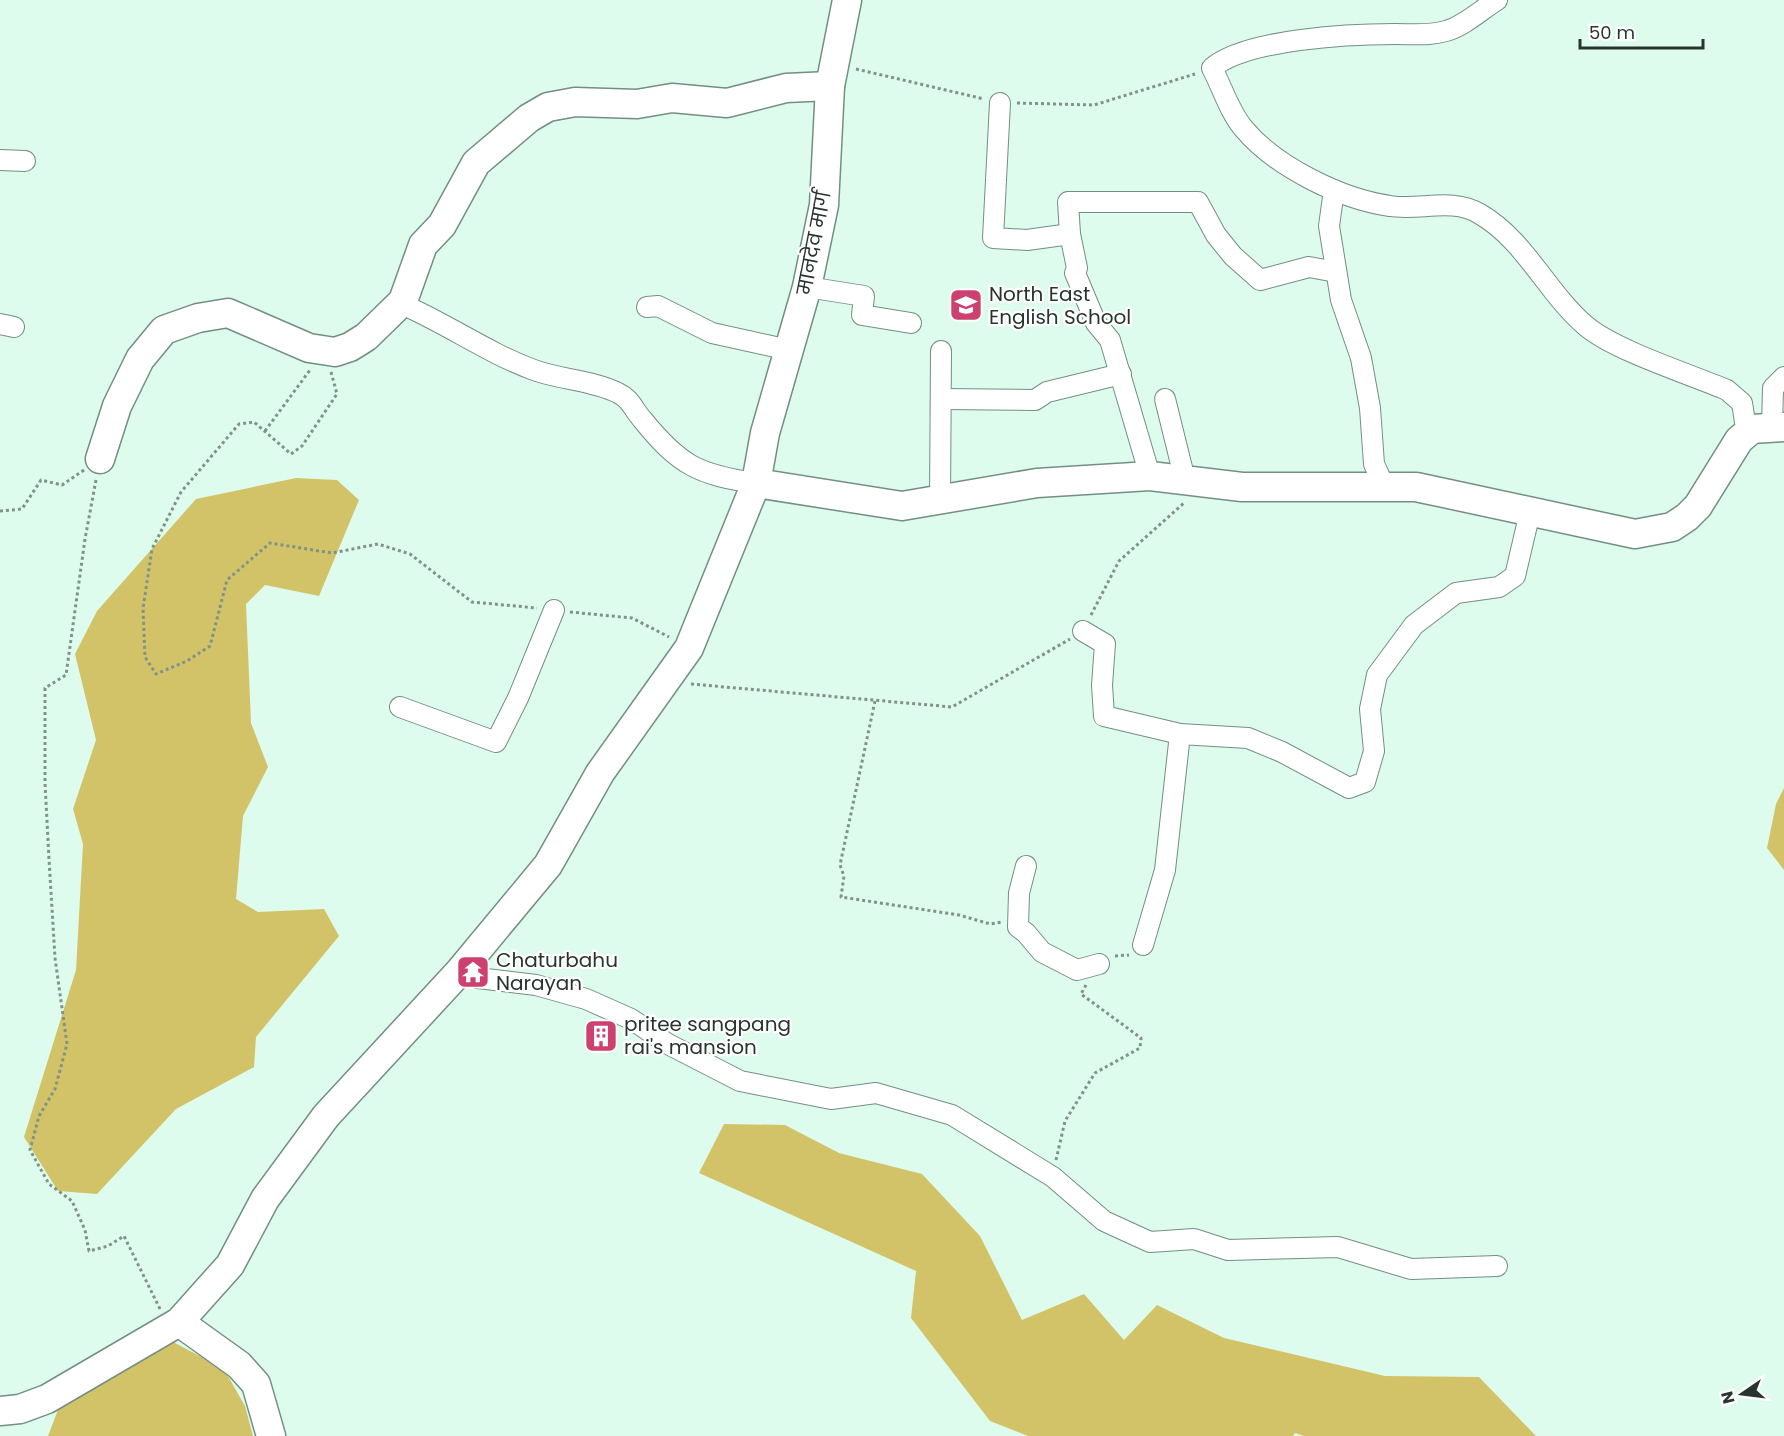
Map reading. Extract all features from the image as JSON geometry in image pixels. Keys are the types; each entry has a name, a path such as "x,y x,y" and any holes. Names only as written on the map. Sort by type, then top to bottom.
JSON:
{"main road":[{"name":"मानदेव मार्ग","path":"7,1414 47,1399 179,1322 230,1265 265,1199 326,1116 460,971 549,866 600,773 689,648 756,483 765,433 807,287 824,205 832,75 847,0"},
{"path":"100,459 117,406 140,359 164,330 198,318 228,313 309,348 330,351 350,347 366,337 403,301 423,245 442,225 477,163 530,118 548,107 575,102 637,104 672,98 727,103 832,75"},
{"path":"756,483 902,506 1037,483 1150,476 1242,487 1384,486 1416,488 1635,534 1672,527 1698,506 1739,440 1769,428"},
{"path":"179,1322 239,1365 256,1384 271,1436"}],"street":[{"path":"1497,0 1447,31 1421,36 1396,34 1319,37 1268,45 1220,62 1212,69 1243,128 1281,164 1334,190 1391,207 1449,205 1478,212 1510,238 1566,307 1587,328 1611,341 1726,390 1742,403 1745,422 1769,428 1773,388 1784,377"},
{"path":"1000,103 993,238 1027,240 1070,234"},
{"path":"0,160 25,161"},
{"path":"1334,190 1329,226 1336,272 1341,300 1361,358 1370,408 1374,464 1384,486"},
{"path":"1150,476 1110,340 1096,323 1075,273 1077,268 1070,234 1068,202 1198,202 1216,235 1233,256 1260,280 1309,267 1336,272"},
{"path":"807,287 864,296 862,315 911,323"},
{"path":"403,301 408,307 508,360 537,371 616,392 629,399 640,417 659,438 695,470 725,479 756,483"},
{"path":"647,307 658,306 712,333 789,350"},
{"path":"940,501 941,351"},
{"path":"941,399 1035,400 1047,392 1120,374"},
{"path":"1165,399 1192,481"},
{"path":"1083,632 1105,644 1102,685 1104,716 1180,734 1248,738 1282,752 1349,788 1365,782 1374,751 1370,709 1377,675 1414,625 1456,593 1499,587 1515,576 1530,512"},
{"path":"400,706 496,742 518,698 554,610"},
{"path":"1143,945 1165,870 1180,734"},
{"path":"1026,866 1019,893 1018,927 1042,952 1077,970 1099,964"},
{"path":"460,971 477,978 536,985 586,999 631,1019 668,1044 740,1081 831,1099 876,1093 952,1115 1053,1177 1104,1221 1150,1242 1194,1239 1228,1250 1338,1247 1411,1269 1497,1266"}],"path":[{"path":"832,75 1000,103 1094,105 1212,69"},
{"path":"330,351 331,373 337,394 302,446 291,454 254,422 239,424 180,492 152,549 143,608 145,657 156,674 187,662 210,646 227,580 270,543 333,553 378,544 410,554 472,602 632,618 689,648"},
{"path":"265,431 330,351"},
{"path":"0,512 22,509 41,480 62,485 100,459"},
{"path":"100,459 85,539 66,675 45,688 45,783 49,870 55,958 67,1044 55,1089 39,1116 30,1150 49,1184 72,1201 85,1230 89,1251 108,1246 124,1236 165,1319 179,1322"},
{"path":"665,681 952,707 1083,632 1119,561 1191,497 1192,481"},
{"path":"875,701 840,865 844,876 841,897 959,915 990,924 1000,921 1018,927"},
{"path":"1053,1177 1065,1121 1095,1073 1140,1048 1141,1038 1081,994 1099,964 1116,956 1132,954 1143,945"}],"shaded area":[{"path":"296,478 337,480 359,500 319,596 265,585 246,604 251,723 268,767 243,816 236,899 258,912 324,909 339,936 256,1037 254,1067 176,1109 97,1194 58,1191 24,1137 76,970 83,844 73,809 96,740 75,654 97,611 196,499"},
{"path":"1784,788 1784,870 1767,848 1776,804"},
{"path":"724,1124 785,1125 839,1153 922,1174 980,1236 1022,1320 1084,1294 1124,1340 1157,1305 1224,1338 1385,1376 1479,1377 1536,1436 1304,1436 1295,1433 1293,1436 1028,1436 990,1421 911,1318 916,1271 699,1173"},
{"path":"164,1337 224,1369 245,1406 253,1436 48,1436 64,1394"}],"place":[{"name":"North East English School","path":"966,305"},
{"name":"Chaturbahu Narayan","path":"473,972"},
{"name":"pritee sangpang rai's mansion","path":"601,1036"}]}
